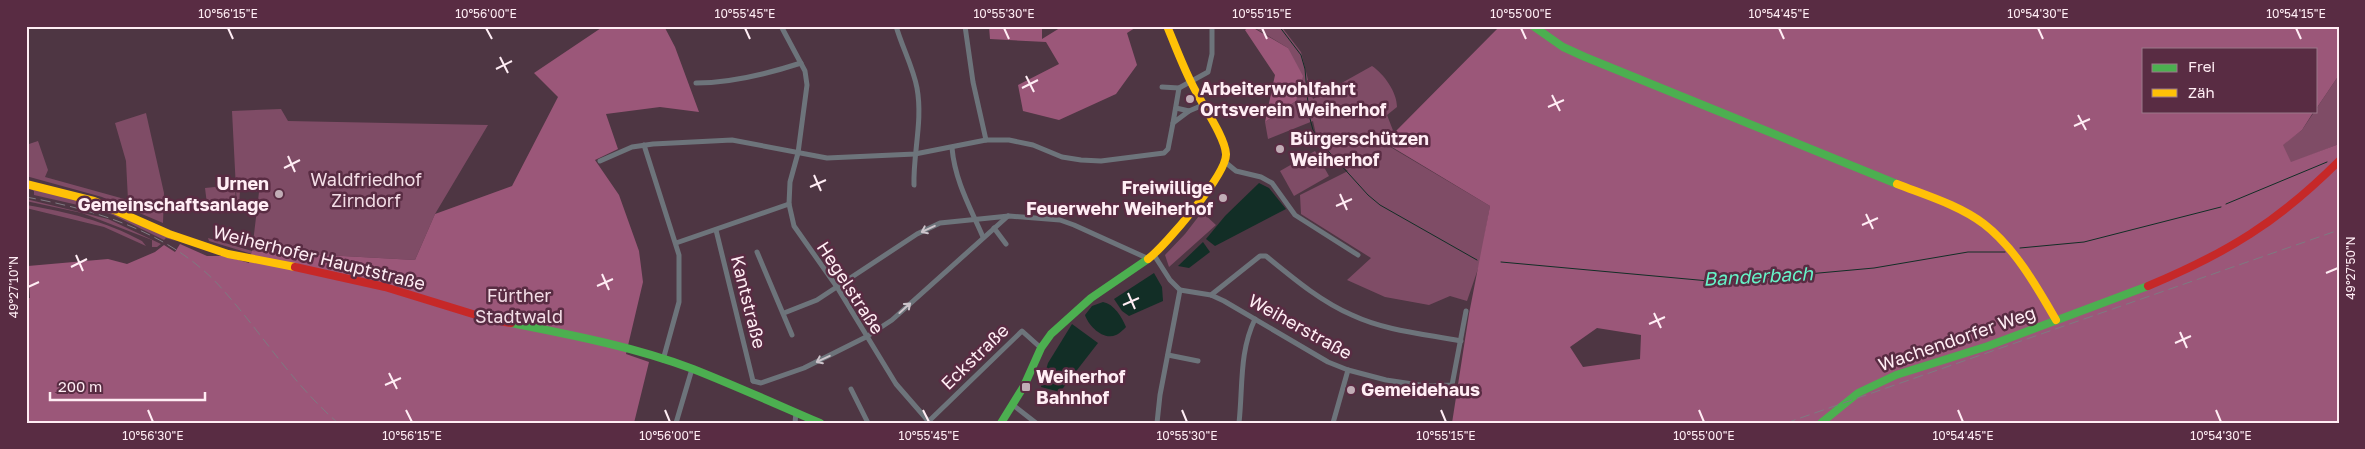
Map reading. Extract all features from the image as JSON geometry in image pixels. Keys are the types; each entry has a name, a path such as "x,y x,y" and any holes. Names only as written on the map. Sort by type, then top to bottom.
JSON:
{"street":[{"name":"Hegelstraße","path":"781,26 805,71 807,86 798,153 790,182 789,204 792,220 800,237 837,287 896,384 930,422"},
{"path":"896,26 917,88 918,117 913,163 914,185"},
{"path":"965,26 973,82 986,140"},
{"path":"1001,423 1013,405 1041,348 1050,334 1091,298 1152,257 1182,224 1222,171 1226,152 1222,141 1191,82 1167,26"},
{"path":"1162,87 1179,88 1208,72 1210,67 1212,26"},
{"path":"1535,28 1563,47 1586,57 1977,219 2004,245 2044,297 2056,320"},
{"path":"696,83 712,83 749,77 801,63"},
{"path":"600,160 632,147 644,145 737,140 798,153 835,158 915,154 986,140 1009,140 1034,145 1062,157 1101,161 1164,153 1168,149 1179,88"},
{"path":"1173,123 1189,111 1203,105"},
{"path":"1176,108 1189,111"},
{"path":"644,145 676,243 680,270 679,302 663,360"},
{"path":"952,148 954,167 962,192 983,237"},
{"name":"Wachendorfer Weg","path":"1821,423 1849,401 1882,380 1986,347 2138,290 2221,254 2256,232 2300,198 2339,161"},
{"path":"1225,162 1236,171 1261,177 1272,183 1295,215 1358,255"},
{"name":"Weiherhofer Hauptstraße","path":"26,184 94,201 183,239 250,260 339,275 489,319 564,333 663,360 692,369 747,391 820,423"},
{"path":"676,243 789,204"},
{"path":"747,391 753,381 761,383 804,368 866,337 892,320 983,237 1009,216"},
{"path":"784,313 817,300 916,234 940,223 1009,216 1036,217 1074,225 1152,257 1180,290 1160,395 1157,423"},
{"path":"994,228 1006,244"},
{"name":"Kantstraße","path":"716,230 753,381"},
{"path":"757,252 792,335"},
{"path":"1211,295 1260,256 1266,256 1324,300 1352,315 1384,327 1461,340 1466,311"},
{"name":"Weiherstraße","path":"1180,290 1211,295 1294,343 1348,370 1386,380 1416,385 1452,385 1461,340"},
{"path":"1239,423 1242,369 1246,342 1255,319"},
{"name":"Eckstraße","path":"930,422 1022,331 1041,348"},
{"path":"1168,355 1198,361"},
{"path":"676,423 692,369"},
{"path":"1333,423 1348,370"},
{"path":"851,389 868,423"},
{"path":"1013,405 1028,420 1036,423"},
{"path":"795,423 796,412"}],"green space":[{"name":"Fürther Stadtwald","path":"604,26 664,26 675,47 699,112 660,107 606,114 618,149 595,160 619,195 639,251 643,282 626,354 649,362 634,423 26,423 26,298 30,298 28,266 108,259 127,264 155,252 164,245 175,252 180,244 207,256 225,256 249,263 252,251 415,260 435,214 512,186 558,97 534,73"},
{"path":"989,26 1042,26 1042,39 1063,26 1138,26 1127,33 1137,65 1116,94 1059,120 1023,111 1018,85 1059,64 1046,42 990,39"},
{"path":"1250,26 1288,48 1303,76 1296,101 1265,122 1275,75 1245,30"},
{"path":"1252,26 1281,26 1301,52 1313,99 1372,66 1389,84 1395,95 1397,107 1387,115 1394,133 1387,145 1490,206 1480,263 1467,301 1450,296 1429,305 1385,297 1347,280 1371,258 1301,214 1300,195 1348,171 1319,148 1313,121 1268,139 1265,122 1296,101 1288,48"},
{"path":"1500,26 2339,26 2339,75 2318,106 2318,48 2142,48 2142,112 2313,112 2302,130 2283,145 2291,162 2339,144 2339,423 1452,423 1469,314 1490,206 1387,144 1394,133","holes":["1597,328 1641,335 1640,359 1583,367 1570,347"]},
{"path":"2339,75 2339,144 2291,163 2282,145 2302,130 2314,112 2318,112 2318,106"},
{"name":"Waldfriedhof Zirndorf","path":"281,109 288,121 488,125 435,214 415,260 252,251 259,192 240,190 239,207 237,209 232,111"},
{"path":"146,113 164,193 163,223 102,197 26,176 26,145 38,141 48,170 45,177 128,200 126,161 115,123"},
{"path":"1315,151 1329,176 1294,196 1280,171"},
{"path":"235,185 236,208 208,212 205,188"},
{"path":"26,186 92,204 176,241 166,238 164,240 113,215 34,195 34,191"},
{"path":"26,199 108,219 161,244 157,247 152,247 152,240 82,213 26,201"},
{"path":"26,205 71,214 100,223 142,241 146,246 104,227 26,208"},
{"path":"1202,212 1216,225 1169,267 1165,255"},
{"path":"208,238 252,251 252,254 209,241"}],"shaded area":[{"path":"1259,183 1269,188 1286,209 1215,246 1206,239 1225,216"},
{"path":"1203,242 1210,252 1189,268 1178,266"},
{"path":"1154,273 1162,287 1163,301 1129,316 1122,311 1114,299"},
{"path":"1103,302 1114,308 1126,327 1116,335 1106,336 1101,334 1089,323 1085,315 1092,306"},
{"path":"1072,324 1098,343 1060,392 1041,387 1048,363"}],"waterway":[{"name":"Banderbach","path":"1279,26 1301,55 1305,69 1309,115 1313,130 1320,142 1368,195 1380,205 1477,260"},
{"name":"Banderbach","path":"2226,204 2327,162"},
{"name":"Banderbach","path":"2020,248 2084,242 2221,207"},
{"name":"Banderbach","path":"1501,262 1720,282 1874,268 1968,252 2005,252"}],"railway":[{"path":"26,197 53,202 107,217 134,227 183,254 224,291 292,375 338,423"},
{"path":"1786,423 2339,230"}],"traffic: fast":[{"path":"1533,26 1563,47 1585,57 1897,184"},
{"path":"1001,423 1024,386 1041,348 1051,334 1091,298 1148,259"},
{"path":"1821,423 1858,393 1896,375 1988,346 2148,286"},
{"path":"511,323 603,342 671,361 820,423"}],"traffic: slow":[{"path":"1148,259 1168,240 1206,193 1224,164 1226,154 1225,146 1217,128 1191,82 1167,26"},
{"path":"26,184 94,201 169,234 228,254 295,267"},
{"path":"1897,184 1964,211 1984,224 2006,244 2033,281 2056,320"}],"traffic: jam":[{"path":"2148,286 2203,261 2273,219 2317,183 2339,161"},
{"path":"295,267 385,287 489,319 511,323"}],"place":[{"name":"Arbeiterwohlfahrt Ortsverein Weiherhof","path":"1190,99"},
{"name":"Bürgerschützen Weiherhof","path":"1280,149"},
{"name":"Urnen Gemeinschaftsanlage","path":"279,194"},
{"name":"Freiwillige Feuerwehr Weiherhof","path":"1223,198"},
{"name":"Weiherhof Bahnhof","path":"1026,387"},
{"name":"Gemeidehaus","path":"1351,390"}]}
